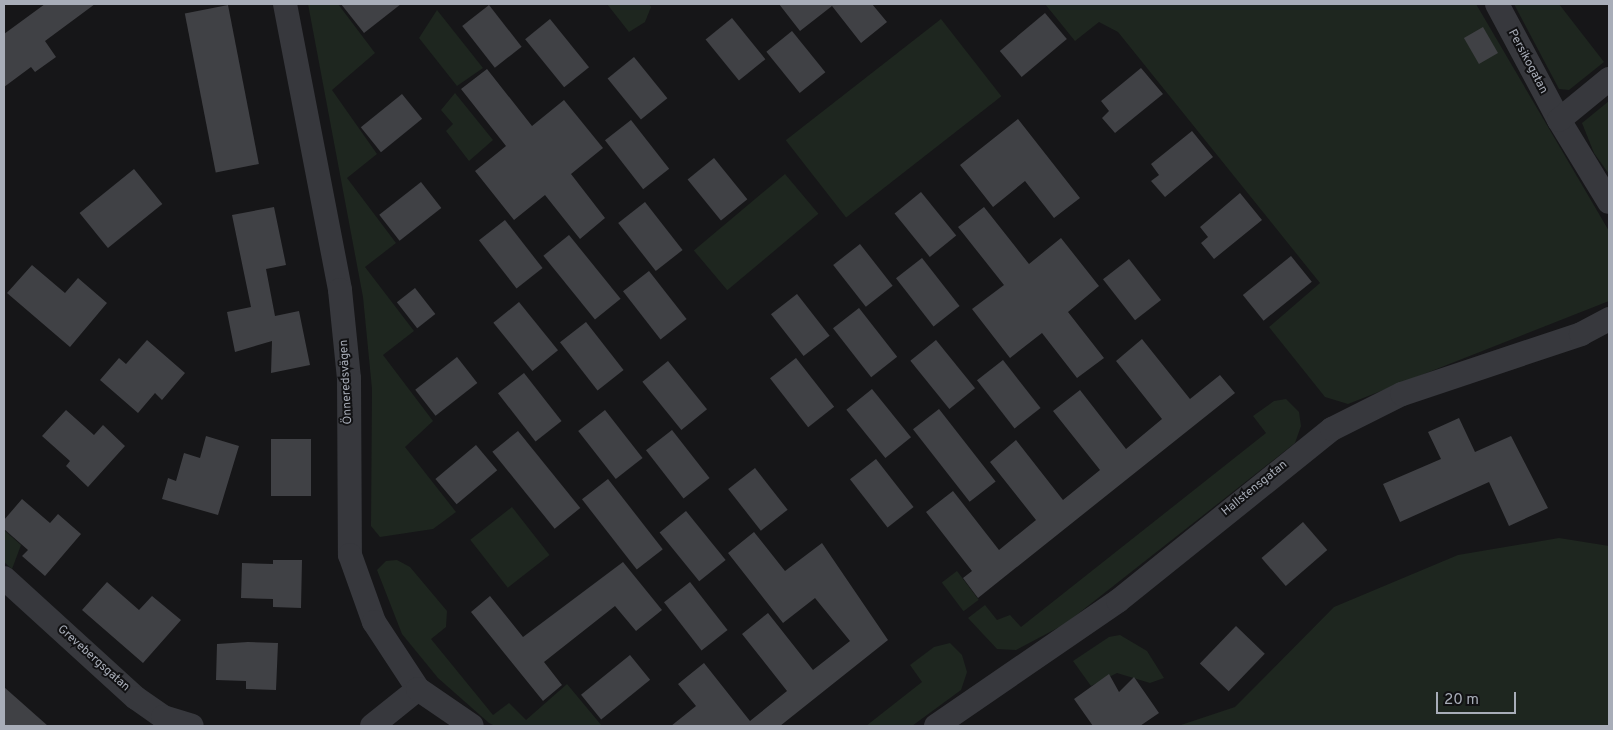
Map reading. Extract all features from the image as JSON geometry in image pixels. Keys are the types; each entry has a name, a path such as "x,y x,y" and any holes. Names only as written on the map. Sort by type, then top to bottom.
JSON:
{"street":[{"name":"Önneredsvägen","path":"285,4 340,290 349,378 350,555 374,622 418,689"},
{"name":"Persikogatan","path":"1497,4 1558,120 1609,202"},
{"path":"1558,120 1609,79"},
{"name":"Hallstensgatan","path":"936,726 1118,601 1332,429 1402,394 1581,334 1609,319"},
{"name":"Grevebergsgatan","path":"4,578 136,698 163,717 192,726"},
{"path":"372,726 418,689 472,726"}],"shaded area":[{"path":"308,4 338,4 375,53 332,90 377,154 347,178 396,243 365,267 414,331 383,355 433,421 405,447 456,512 433,529 380,537 371,526 372,389 363,297"},
{"path":"607,4 649,4 651,7 645,22 629,32"},
{"path":"1045,4 1476,4 1609,231 1609,301 1348,404 1325,397 1269,327 1320,283 1118,32 1099,22 1075,41"},
{"path":"1514,4 1559,4 1604,62 1569,90 1559,89"},
{"path":"437,10 483,68 457,86 419,38"},
{"path":"941,19 1001,96 846,218 786,140"},
{"path":"455,93 493,140 469,161 446,131 453,124 441,110"},
{"path":"1609,101 1609,174 1594,153 1582,123"},
{"path":"785,174 818,214 727,290 694,250"},
{"path":"1286,399 1299,412 1301,426 1295,443 1065,624 1016,650 997,649 968,618 985,605 997,620 1010,615 1021,627 1266,433 1253,416 1274,401"},
{"path":"512,507 550,555 508,588 470,540"},
{"path":"4,530 21,545 12,569 4,562"},
{"path":"1559,538 1609,546 1609,726 1178,726 1235,707 1334,607 1458,555"},
{"path":"397,560 410,567 447,611 446,627 431,639 493,715 509,703 526,720 567,684 602,726 495,726 489,723 438,678 402,634 377,570 386,561"},
{"path":"957,571 979,600 963,611 942,582"},
{"path":"1120,635 1147,651 1164,678 1150,683 1117,673 1091,686 1073,661 1109,637"},
{"path":"950,643 962,655 967,672 961,690 912,726 866,726 922,682 910,665 934,647"}],"building":[{"path":"45,4 95,4 45,41 56,57 35,72 31,67 4,87 4,34"},
{"path":"341,4 401,4 364,33"},
{"path":"779,4 872,4 887,22 861,43 832,6 800,31"},
{"path":"228,5 259,164 216,172 185,13"},
{"path":"489,5 522,47 495,68 462,26"},
{"path":"1045,13 1067,39 1022,77 1000,51"},
{"path":"732,18 765,59 739,81 706,39"},
{"path":"550,19 589,67 564,87 525,39"},
{"path":"1483,27 1498,53 1479,64 1464,38"},
{"path":"792,31 825,72 800,93 766,52"},
{"path":"634,57 667,98 641,120 608,78"},
{"path":"1141,68 1163,94 1115,133 1102,118 1109,111 1101,101"},
{"path":"487,69 532,126 564,100 603,148 571,174 605,218 580,239 545,195 514,220 475,171 506,146 461,89"},
{"path":"402,94 422,119 381,152 361,127"},
{"path":"1018,119 1080,198 1054,218 1025,181 993,207 960,165"},
{"path":"631,120 669,169 643,189 605,140"},
{"path":"1192,131 1213,157 1165,197 1151,181 1159,175 1151,164"},
{"path":"714,158 747,199 721,221 688,179"},
{"path":"134,169 162,204 108,248 80,213"},
{"path":"421,182 441,208 400,241 379,215"},
{"path":"921,192 956,236 930,257 895,213"},
{"path":"1240,193 1262,220 1214,259 1201,243 1208,237 1200,227"},
{"path":"645,202 683,250 656,271 618,223"},
{"path":"274,207 286,265 266,269 275,316 299,311 310,365 271,373 272,341 235,352 227,312 251,307 232,215"},
{"path":"984,207 1029,264 1061,238 1099,286 1068,312 1104,358 1077,378 1042,333 1010,358 972,309 1004,285 958,227"},
{"path":"505,220 543,268 517,288 479,240"},
{"path":"569,235 621,299 595,319 543,256"},
{"path":"860,244 893,286 866,307 833,265"},
{"path":"1291,256 1312,282 1264,321 1243,295"},
{"path":"922,258 960,306 934,326 896,278"},
{"path":"1129,259 1161,300 1135,320 1103,279"},
{"path":"32,265 65,293 78,278 107,303 70,347 7,293"},
{"path":"649,271 687,319 661,339 623,291"},
{"path":"415,288 435,314 417,328 397,302"},
{"path":"797,294 830,336 804,356 771,314"},
{"path":"519,302 558,350 532,371 493,323"},
{"path":"859,308 897,357 871,377 833,328"},
{"path":"586,322 624,370 598,390 560,342"},
{"path":"1142,339 1190,399 1220,375 1235,393 978,598 963,578 972,571 926,512 953,491 999,550 1036,520 990,462 1016,440 1063,500 1100,470 1053,411 1080,390 1126,449 1162,419 1116,361"},
{"path":"147,340 185,373 162,400 155,393 138,413 100,380 119,358 126,364"},
{"path":"936,340 975,388 949,409 910,361"},
{"path":"457,357 477,383 436,416 415,390"},
{"path":"796,358 834,407 808,427 770,378"},
{"path":"1003,360 1041,408 1015,428 977,380"},
{"path":"668,361 707,409 681,430 642,382"},
{"path":"524,373 562,421 536,441 498,393"},
{"path":"872,389 911,437 885,458 846,410"},
{"path":"939,409 996,481 970,502 913,429"},
{"path":"66,410 94,435 103,425 125,446 88,487 66,466 70,461 42,436"},
{"path":"605,410 643,458 616,479 578,431"},
{"path":"1459,418 1475,452 1511,436 1548,508 1509,526 1489,482 1400,522 1383,484 1441,459 1428,432"},
{"path":"672,430 710,478 684,498 646,450"},
{"path":"518,431 580,508 555,529 492,452"},
{"path":"206,436 239,446 218,515 162,499 168,478 176,481 184,453 200,458"},
{"path":"271,439 311,439 311,496 271,496"},
{"path":"476,445 497,470 457,504 435,479"},
{"path":"876,459 914,507 888,527 850,479"},
{"path":"755,468 788,510 761,531 728,489"},
{"path":"608,479 663,549 637,569 582,499"},
{"path":"22,499 50,523 58,514 81,534 45,576 22,556 28,550 4,529 4,520"},
{"path":"686,511 726,560 699,581 660,532"},
{"path":"1303,522 1327,550 1286,586 1261,558"},
{"path":"754,532 785,571 822,543 888,640 780,726 671,726 696,706 678,684 704,663 750,721 787,691 742,634 768,613 813,670 850,641 815,598 783,623 728,553"},
{"path":"273,560 302,560 301,608 273,607 273,599 241,598 242,563 273,564"},
{"path":"623,562 662,610 636,631 615,606 544,662 562,685 543,701 471,612 490,596 523,637"},
{"path":"107,582 139,610 152,596 181,620 143,663 82,610"},
{"path":"690,582 728,630 702,650 664,602"},
{"path":"1236,626 1265,654 1229,691 1200,663"},
{"path":"278,643 276,690 246,689 246,681 216,680 217,644"},
{"path":"630,655 650,680 601,720 581,695"},
{"path":"1109,674 1119,692 1134,677 1159,713 1140,726 1093,726 1074,699"},
{"path":"4,687 48,726 4,726"}]}
